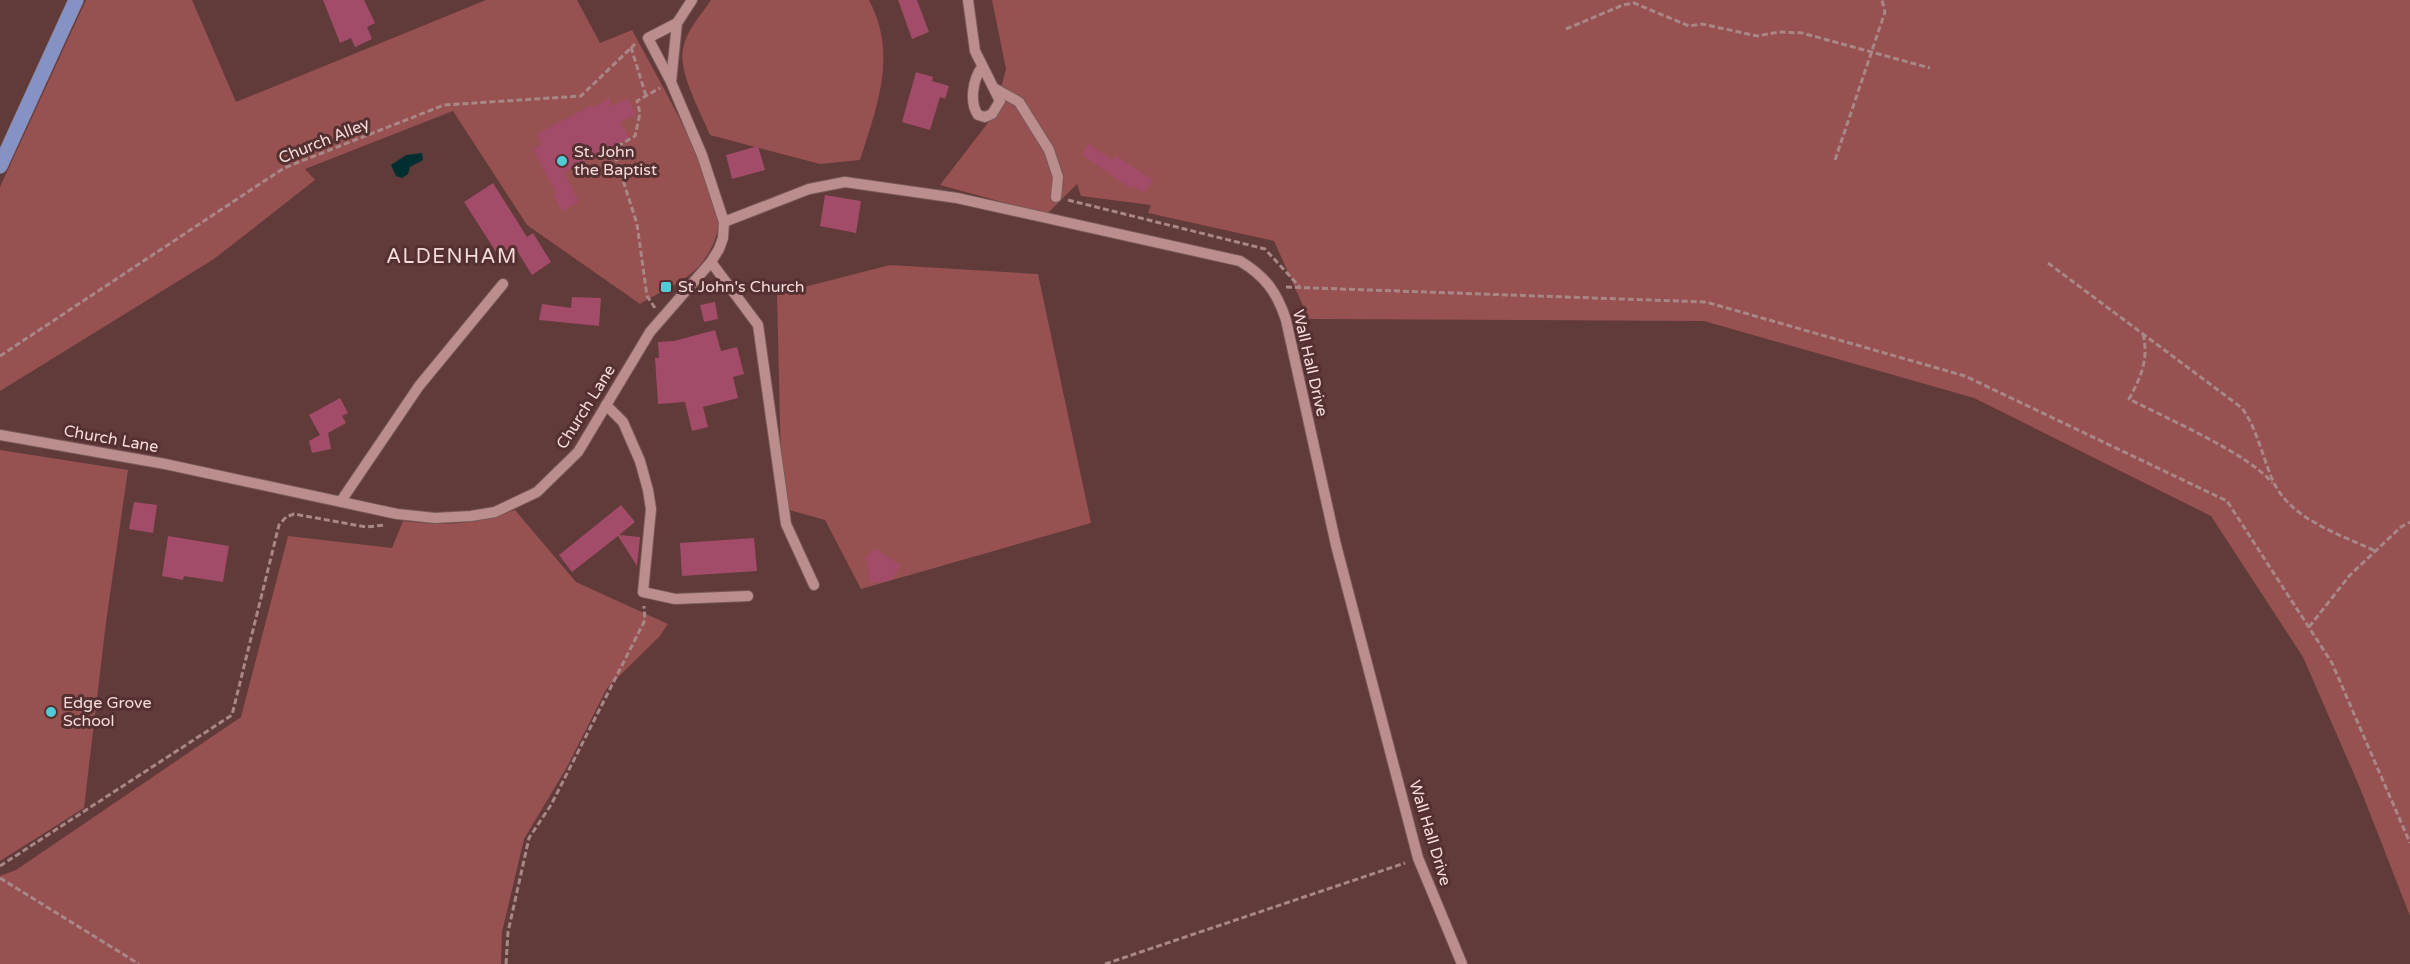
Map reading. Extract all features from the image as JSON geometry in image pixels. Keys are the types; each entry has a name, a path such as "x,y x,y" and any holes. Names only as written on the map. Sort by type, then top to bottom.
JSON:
{"main road":[{"path":"0,166 76,0"}],"street":[{"name":"Church Lane","path":"0,435 165,464 397,514 435,518 471,516 495,512 519,503 551,481 578,452 660,318 711,262 723,238 723,222 702,155 671,82 677,23 692,0"},
{"path":"968,0 975,51 1000,101 992,114 985,117 978,115 972,101 977,74 982,67"},
{"path":"671,82 648,38 677,23"},
{"path":"994,88 1019,102 1049,150 1058,177 1056,197"},
{"name":"Wall Hall Drive","path":"723,222 809,189 844,182 865,184 957,198 1240,261 1260,274 1272,287 1286,320 1336,545 1418,858 1461,964"},
{"path":"711,262 758,325 786,524 814,585"},
{"path":"341,501 418,386 504,284"},
{"path":"606,405 623,422 640,460 648,490 651,509 643,592 675,599 748,596"}],"path":[{"path":"1835,160 1885,12 1882,0"},
{"path":"1566,29 1623,5 1634,3 1689,26 1702,24 1757,36 1779,32 1802,33 1930,68"},
{"name":"Church Alley","path":"0,356 284,168 444,105 581,96 631,46 648,38"},
{"path":"631,46 646,96"},
{"path":"660,318 647,296 637,224 613,149 635,136 640,113 637,101 671,82"},
{"path":"1056,197 1265,249 1299,286"},
{"path":"2048,263 2242,408 2252,422 2278,492"},
{"path":"1272,287 1299,286 1706,302 1965,376 2227,501 2332,663 2410,843"},
{"path":"2142,333 2145,362 2143,374 2129,399 2249,463 2265,474 2278,492 2313,523 2375,551"},
{"path":"0,866 232,715 279,525 286,518 294,514 378,528 387,525 397,514"},
{"path":"2309,627 2350,575 2401,527 2410,522"},
{"path":"506,964 508,932 529,838 550,805 645,620 643,592"},
{"path":"1105,964 1418,858"},
{"path":"0,878 139,964"}],"shaded area":[{"path":"86,0 192,0 236,102 486,0 577,0 600,43 632,30 698,157 717,208 718,226 715,239 698,267 675,285 640,304 527,225 453,111 305,169 315,180 214,259 0,391 0,187"},
{"path":"711,0 869,0 878,20 882,41 882,80 873,120 860,160 820,164 710,135 687,81 682,58 687,36"},
{"path":"992,0 2410,0 2410,916 2360,788 2303,657 2211,516 1974,398 1704,321 1309,319 1274,241 1148,213 1151,205 1081,196 1077,184 1047,214 940,185 994,115 1006,69"},
{"path":"890,265 1038,274 1091,523 861,589 825,520 782,508 777,294"},
{"name":"Edge Grove School","path":"0,450 128,470 106,622 84,808 0,861"},
{"path":"515,510 576,582 668,624 659,637 607,688 567,767 524,839 502,932 501,964 0,964 0,876 16,870 241,717 288,536 392,548 403,521 433,524 460,523 486,519"}],"water":[{"path":"422,153 423,160 410,167 408,174 402,178 396,176 391,165 406,155"}],"building":[{"path":"323,0 364,0 375,23 367,27 372,39 355,47 351,38 340,43"},
{"path":"898,0 917,0 929,32 912,39"},
{"path":"916,72 933,77 932,81 949,86 945,99 940,97 930,130 902,122"},
{"name":"St. John the Baptist","path":"628,98 636,114 621,122 629,138 564,172 579,202 562,211 553,194 556,193 533,149 542,144 537,134 592,105 593,108 609,99 612,106"},
{"path":"1089,144 1113,160 1115,155 1153,180 1144,193 1134,186 1132,189 1082,155"},
{"path":"758,146 765,170 732,179 726,155"},
{"path":"493,183 527,237 533,233 551,262 532,275 514,246 498,255 464,202"},
{"path":"825,195 861,201 856,233 820,226"},
{"path":"572,297 601,298 599,326 539,320 542,304 571,308"},
{"path":"715,302 718,319 704,322 700,305"},
{"path":"715,330 721,351 737,347 744,374 733,377 738,398 703,407 708,427 692,431 685,402 658,404 655,358 659,358 658,342 674,341"},
{"path":"340,398 348,413 342,416 346,423 328,433 331,449 312,453 309,441 320,435 309,415"},
{"path":"134,502 157,505 153,533 129,529"},
{"path":"621,505 635,522 619,535 640,537 637,566 618,536 572,572 559,555"},
{"path":"168,536 229,546 223,582 184,576 183,580 162,576"},
{"path":"754,538 757,571 682,576 680,543"},
{"path":"875,549 901,565 892,580 871,583 866,557"}],"place":[{"name":"St. John the Baptist","path":"562,161"},
{"name":"St John's Church","path":"666,287"},
{"name":"Edge Grove School","path":"51,712"}],"district":[{"name":"ALDENHAM","path":"452,257"}]}
